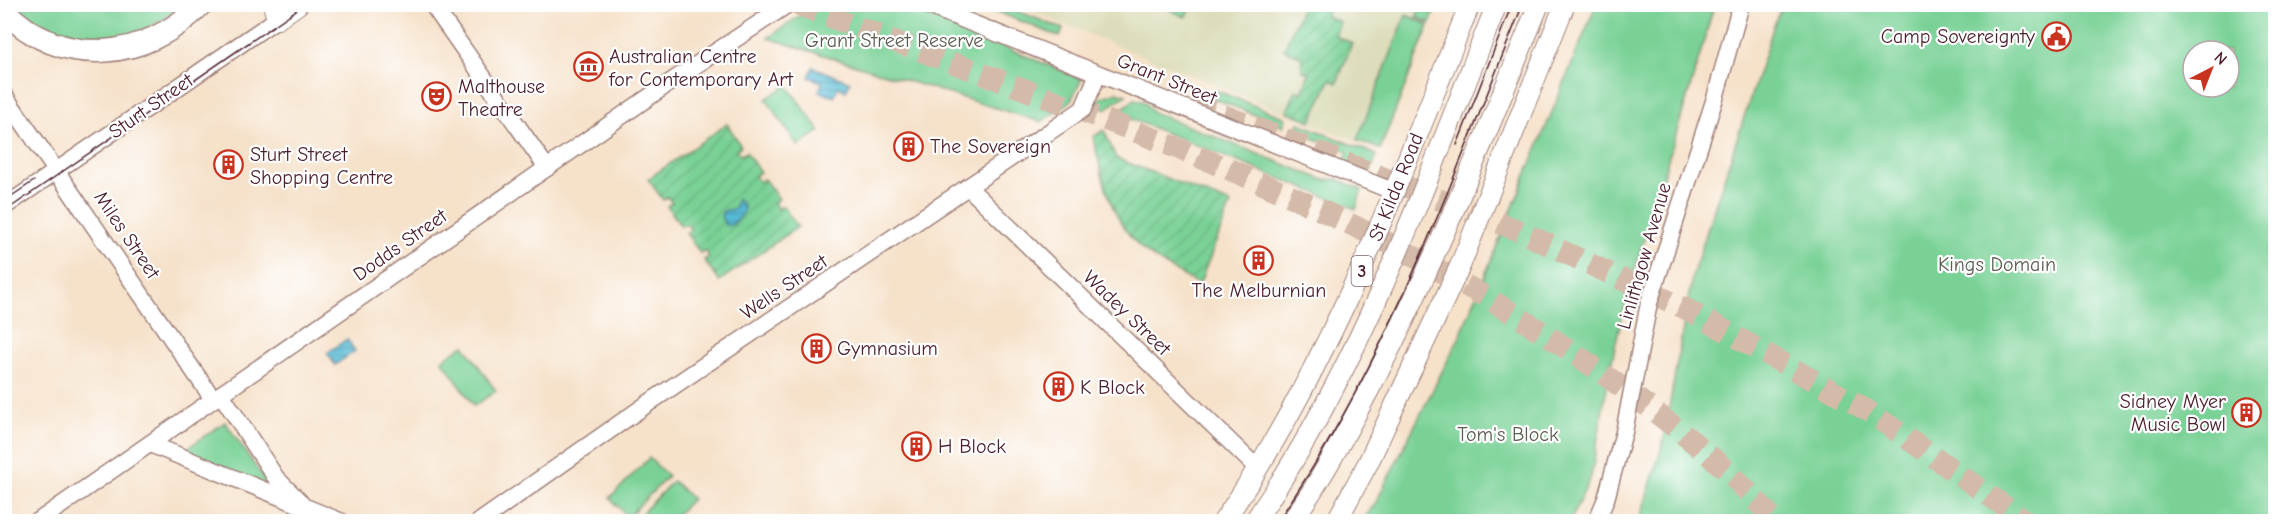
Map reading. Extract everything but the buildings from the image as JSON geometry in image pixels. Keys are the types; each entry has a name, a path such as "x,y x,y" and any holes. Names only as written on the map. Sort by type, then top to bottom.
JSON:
{"highway":[{"path":"4,10 21,25 52,42 82,51 102,52 134,48 152,40 168,31 201,4"}],"main road":[{"name":"Sturt Street","path":"275,12 298,4"},
{"name":"St Kilda Road","path":"1223,522 1313,372 1358,280 1470,4"},
{"name":"St Kilda Road","path":"1254,522 1280,483 1335,386 1381,291 1497,4"},
{"path":"1291,522 1307,500 1344,436 1417,296 1458,204 1539,4"},
{"path":"1336,522 1368,463 1460,266 1565,4"},
{"path":"1430,105 1456,107"},
{"path":"1257,468 1280,483"},
{"path":"1300,522 1307,500"}],"street":[{"path":"432,4 547,168"},
{"name":"Grant Street","path":"924,4 1395,192"},
{"name":"Linlithgow Avenue","path":"1596,522 1606,499 1620,450 1649,303 1715,98 1739,4"},
{"name":"Dodds Street","path":"37,522 786,5"},
{"name":"Sturt Street","path":"4,207 58,171 275,12"},
{"name":"Wells Street","path":"479,522 653,400 1083,109 1098,74"},
{"name":"Miles Street","path":"4,95 276,478 310,510"},
{"name":"Wadey Street","path":"968,187 1257,468"},
{"name":"Miles Street","path":"150,444 342,522"}],"shaded area":[{"path":"1016,5 1439,5 1381,151"}],"green space":[{"path":"1192,4 1185,17 1160,5"},
{"path":"13,5 182,5 162,20 141,31 119,37 97,39 75,37 53,30 32,20"},
{"name":"Grant Street Reserve","path":"815,5 902,5 1082,79 1070,102 1041,122 768,38"},
{"path":"980,5 1002,5 1063,29 1060,37"},
{"path":"1303,5 1330,5 1326,16 1340,22 1335,36 1352,43 1337,83 1330,80 1311,121 1287,111 1296,90 1302,93 1309,73 1302,70 1302,57 1284,49"},
{"path":"1421,5 1437,5 1430,23 1416,17"},
{"name":"Tom's Block","path":"1596,5 1714,5 1619,329 1591,477 1570,521 1362,521 1375,504 1460,336"},
{"name":"Kings Domain","path":"1783,5 2275,5 2275,521 1639,522 1663,443 1692,277 1776,19"},
{"path":"1406,15 1429,25 1380,149 1357,140"},
{"path":"787,85 820,131 798,146 766,99"},
{"path":"1215,90 1286,118 1283,126 1212,98"},
{"path":"1117,92 1126,95 1106,109 1097,105 1100,98"},
{"path":"1135,99 1145,102 1152,112 1324,180 1337,179 1362,190 1356,209 1116,113"},
{"path":"1299,123 1377,155 1370,173 1344,162 1348,152 1295,131"},
{"path":"727,124 741,146 736,150 741,155 746,152 760,172 755,176 759,182 764,179 779,199 774,203 778,209 783,206 798,227 719,281 704,260 709,257 705,250 700,253 686,233 691,230 687,224 681,226 667,206 672,203 668,197 663,200 648,179"},
{"path":"1104,130 1116,158 1231,204 1199,285 1153,258 1125,229 1110,200 1093,137"},
{"path":"464,345 496,391 474,406 442,360"},
{"path":"225,422 269,486 182,452"},
{"path":"649,458 668,476 628,517 610,498"},
{"path":"673,481 692,499 670,521 634,521"}],"water":[{"path":"813,67 850,82 846,91 838,87 834,97 819,91 822,82 809,77"},
{"path":"737,199 744,207 742,215 732,225 725,225 721,216 723,211 734,209"},
{"path":"2276,245 2275,267 2266,256 2269,247"},
{"path":"347,339 355,351 335,365 327,353"}],"tunnel":[{"path":"797,4 1095,116 1242,175 1315,207 1429,264 1512,313 1633,395 1718,463 1777,522"},
{"path":"1192,103 1517,230 1688,310 1868,411 2027,522"}],"tram line":[{"path":"4,212 305,4"},
{"path":"1457,145 1512,4"},
{"path":"1277,522 1316,462 1384,336 1443,204 1523,4"},
{"path":"4,201 34,181"}],"place":[{"name":"Camp Sovereignty","path":"2056,36"},
{"name":"Australian Centre for Contemporary Art","path":"588,67"},
{"name":"Malthouse Theatre","path":"437,97"},
{"name":"The Sovereign","path":"909,146"},
{"name":"Sturt Street Shopping Centre","path":"229,165"},
{"name":"The Melburnian","path":"1259,260"},
{"name":"Gymnasium","path":"816,348"},
{"name":"K Block","path":"1059,387"},
{"name":"Sidney Myer Music Bowl","path":"2247,413"},
{"name":"H Block","path":"917,446"}]}
